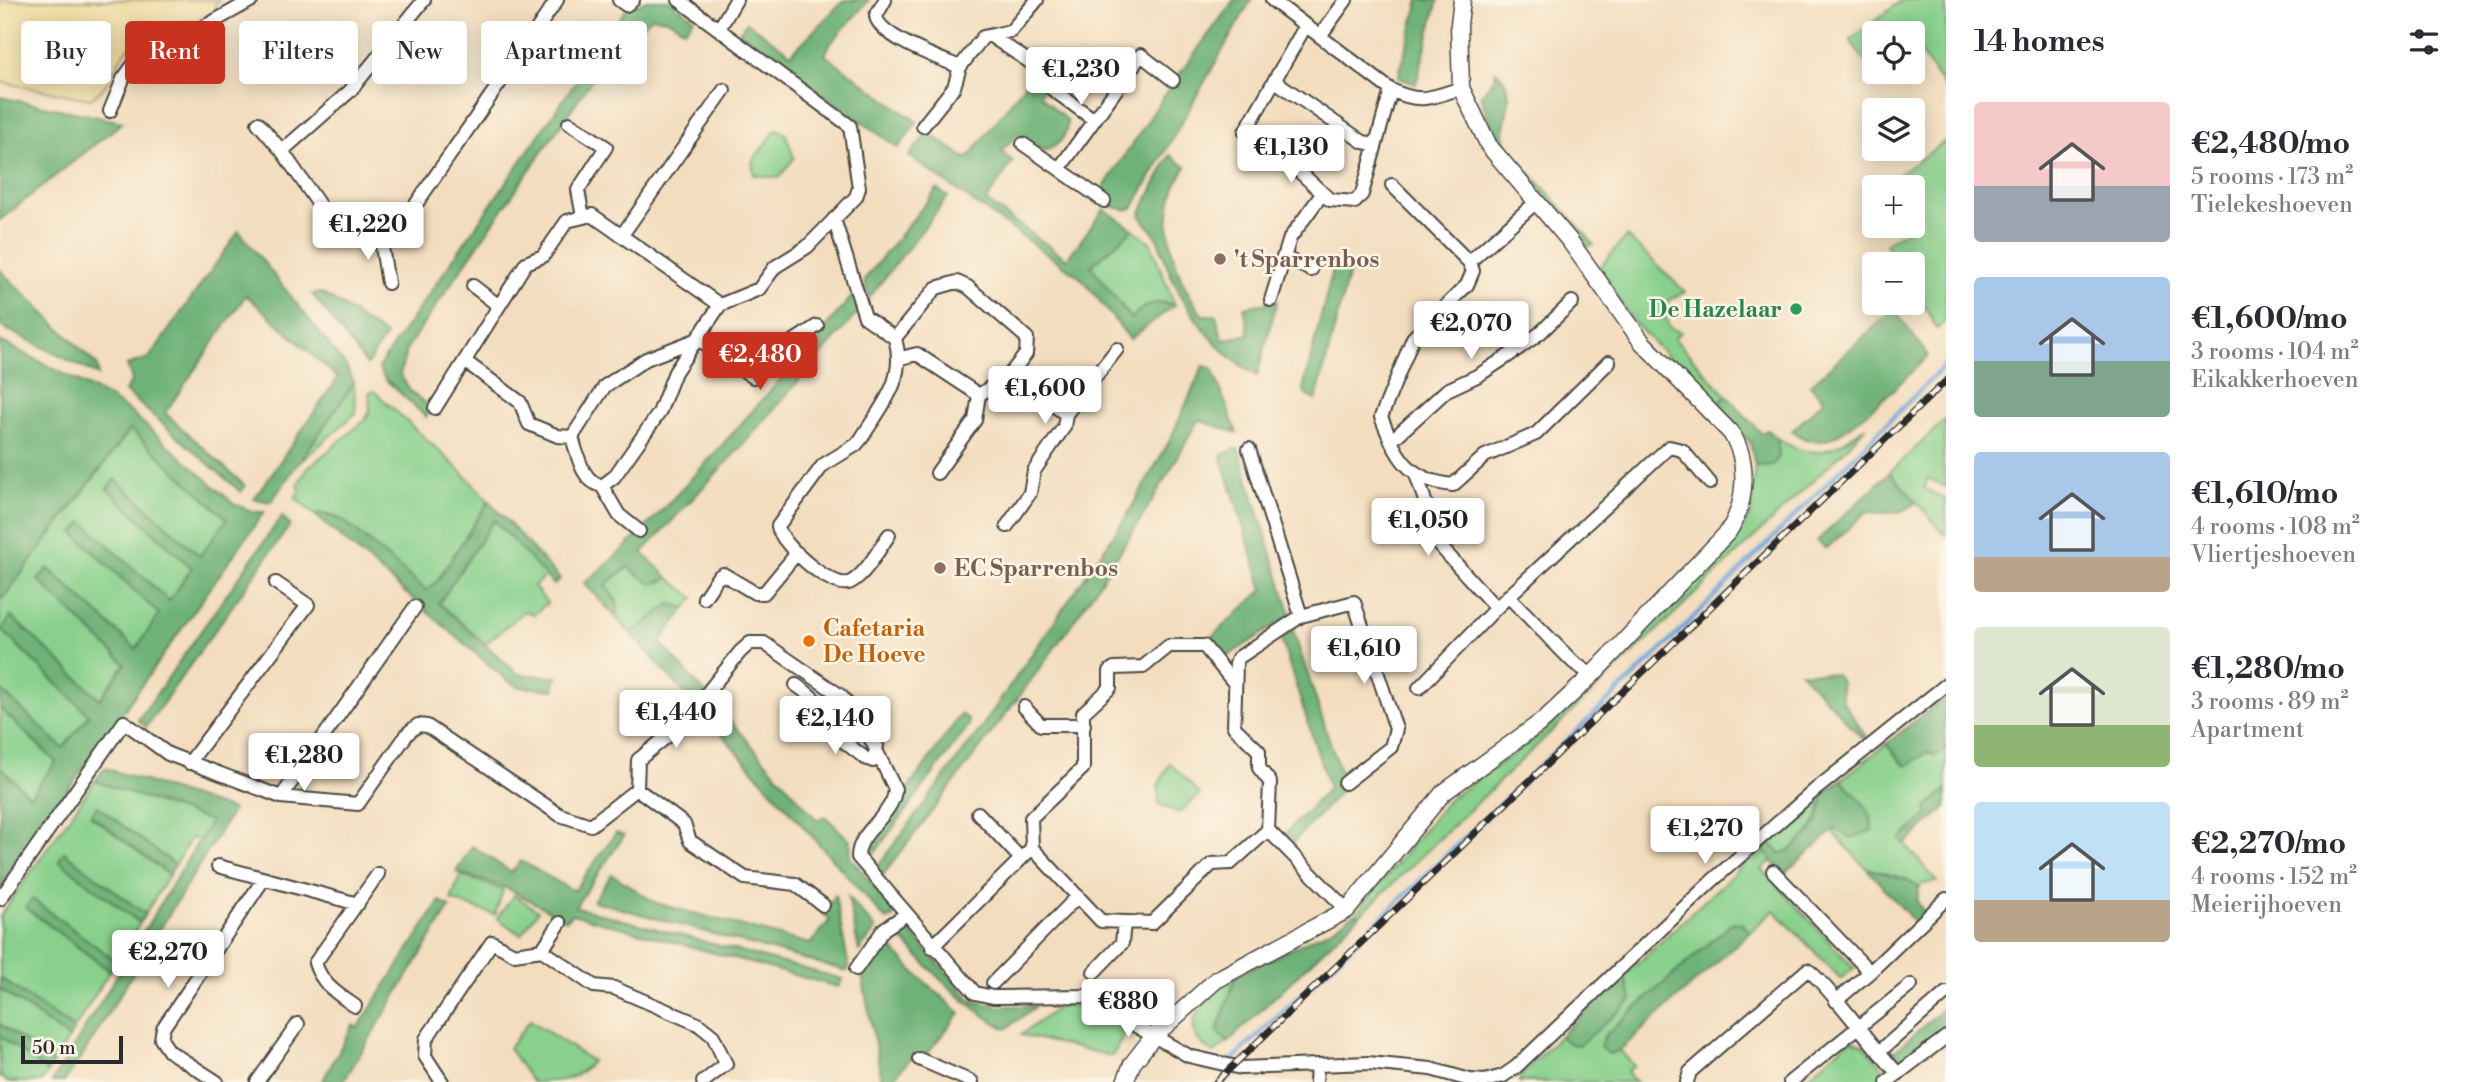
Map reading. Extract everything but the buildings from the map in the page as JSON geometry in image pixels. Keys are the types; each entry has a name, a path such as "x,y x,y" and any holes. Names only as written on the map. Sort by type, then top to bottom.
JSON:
{"street":[{"path":"110,111 123,79 145,49 195,32 252,0"},
{"path":"282,150 350,91 424,0"},
{"path":"258,123 282,150 333,225 361,234 380,235 405,220 557,0"},
{"path":"602,486 614,477 659,413 675,372 720,305 759,289 775,267 807,247 856,197 859,188 850,127 679,0"},
{"path":"719,29 736,0"},
{"path":"885,0 876,16 880,25 910,46 960,67"},
{"path":"923,126 954,87 960,67 983,37 1011,31 1037,0"},
{"path":"1272,0 1391,90 1412,100 1424,100 1461,88"},
{"path":"1320,36 1346,0"},
{"path":"1125,1082 1132,1064 1153,1037 1216,980 1347,910 1443,793 1544,720 1592,675 1728,532 1739,516 1743,488 1739,445 1642,342 1569,240 1489,146 1461,88 1459,24 1462,0"},
{"path":"1306,25 1245,132 1273,147 1330,200 1356,202 1362,194 1391,90"},
{"path":"991,36 1043,71 1052,89 1093,119"},
{"path":"1059,169 1141,55 1173,80"},
{"path":"1275,81 1363,142 1375,144"},
{"path":"622,235 724,90"},
{"path":"569,123 606,147 578,190 583,217"},
{"path":"1023,144 1104,201"},
{"path":"1392,185 1469,262 1473,271 1467,285 1413,338 1381,417 1395,451 1416,474 1428,482 1453,485 1485,456 1536,434 1609,362"},
{"path":"1271,300 1290,239 1322,194"},
{"path":"1469,262 1535,203"},
{"path":"435,408 467,362 526,263 543,256 567,221 592,215 720,305"},
{"path":"834,219 865,317 895,338 901,358 894,387 856,445 823,465 778,526 781,539 834,583 843,585 853,581 890,536"},
{"path":"380,235 388,283"},
{"path":"1283,257 1311,270"},
{"path":"895,338 936,288 957,282 968,287 1027,338 1026,354 1009,375 979,396 975,420 937,473"},
{"path":"474,286 499,306"},
{"path":"1391,441 1447,390 1479,375 1508,356 1540,333 1572,302"},
{"path":"698,339 753,377 766,359 817,327"},
{"path":"572,437 605,386 646,359 698,339"},
{"path":"1007,526 1030,493 1034,471 1065,427 1066,414 1116,349"},
{"path":"901,358 917,354 979,396"},
{"path":"467,362 520,402 529,424 558,436 572,437"},
{"path":"1009,375 1066,414"},
{"path":"572,437 585,475 594,484 602,486 619,516 639,531"},
{"path":"1419,688 1508,596 1669,447 1682,450 1710,483"},
{"path":"1249,449 1301,615"},
{"path":"1416,474 1440,546 1496,608"},
{"path":"704,598 723,574 755,593 764,593 797,553"},
{"path":"189,763 308,605 276,583"},
{"path":"1508,596 1573,662 1592,675"},
{"path":"1235,684 1204,646 1169,646 1143,667 1114,667 1110,671 1110,688 1083,713 1083,768 1031,818 1032,848 1101,921 1152,923 1213,864 1231,863 1268,830 1270,782 1259,768 1259,751 1234,727 1238,658 1301,615 1354,602 1396,729 1391,747 1345,783"},
{"path":"281,797 415,607"},
{"path":"0,899 124,722 168,754 281,797 358,804 408,733 418,725 427,726 560,815 591,825 637,789 638,760 681,724 740,652 750,643 764,643 841,696 877,746 892,779 895,799 862,842 858,857 932,947 975,993 993,997 1096,996 1114,1004 1153,1037 1189,1056 1241,1068 1368,1063 1419,1068 1470,1080 1505,1079 1815,790 1946,685"},
{"path":"796,685 817,700 822,708 820,723 864,758 873,761 877,746"},
{"path":"1024,707 1041,725 1084,725"},
{"path":"637,789 684,824 690,841 745,878 795,884 823,905"},
{"path":"978,813 1021,859"},
{"path":"1268,830 1347,910"},
{"path":"932,947 1032,848"},
{"path":"218,866 358,904"},
{"path":"1773,871 1871,972"},
{"path":"355,1006 328,986 320,977 314,963 378,874"},
{"path":"217,1082 169,1051 160,1039 163,1028 263,880"},
{"path":"993,983 1078,896"},
{"path":"1836,1001 1871,972 1946,899"},
{"path":"856,969 884,929 905,915"},
{"path":"1094,972 1122,943 1124,922"},
{"path":"542,950 560,923"},
{"path":"442,1082 425,1056 426,1040 492,942 514,954 542,950 594,986 626,993 698,1024 713,1036 726,1064 703,1082"},
{"path":"1686,1082 1690,1072 1807,970 1815,973 1898,1074"},
{"path":"1790,1082 1911,985"},
{"path":"1879,1052 1946,993"},
{"path":"257,1082 298,1024"},
{"path":"1887,1082 1946,1037"},
{"path":"919,1059 972,1082"},
{"path":"1315,1082 1317,1065"}],"green space":[{"path":"646,0 669,0 694,18 685,30 667,19 652,17 647,22 618,21 626,9"},
{"path":"844,0 869,0 830,44 825,55 917,122 898,148 739,32 747,22 791,54"},
{"path":"1234,0 1251,0 1133,208 1125,210 1107,205 1100,193 1172,84"},
{"path":"1419,0 1438,0 1416,84 1398,78"},
{"path":"1902,0 1946,0 1946,89 1925,59 1925,21 1875,21"},
{"path":"1862,31 1862,57 1850,40"},
{"path":"1496,71 1508,90 1504,127 1508,147 1594,245 1582,248 1493,139 1481,95 1494,79"},
{"path":"1031,76 1044,86 1040,95 1067,120 1066,131 1057,144 1043,151 1017,134 1001,152 1013,161 986,201 1067,259 1104,209 1133,229 1091,266 1131,319 1151,304 1175,305 1130,339 1082,279 909,156 928,132 965,158 969,157"},
{"path":"574,84 589,84 407,348 400,374 411,392 432,408 426,417 385,379 379,369"},
{"path":"0,97 123,122 0,220"},
{"path":"777,129 786,134 794,158 779,178 754,175 752,161"},
{"path":"1946,141 1946,320 1937,329 1925,306 1925,252 1891,252 1885,244 1894,238 1925,238 1925,175 1898,175 1918,161 1925,161 1925,156"},
{"path":"1170,155 1186,167 1170,204 1170,242 1182,280 1202,315 1216,315 1223,340 1249,334 1244,307 1277,301 1257,376 1231,358 1199,322 1174,282 1156,236 1140,214"},
{"path":"937,189 948,197 869,298 864,280"},
{"path":"1133,229 1150,242 1175,305 1151,304 1141,309 1132,319 1091,266"},
{"path":"239,231 346,366 354,383 271,502 254,499 338,378 246,295 165,413 245,486 241,492 125,391 132,380 127,365 149,358"},
{"path":"1627,236 1685,292 1669,300 1664,313 1670,328 1681,332 1674,338 1727,396 1715,407 1631,319 1599,268"},
{"path":"1333,268 1349,272 1316,400 1307,396 1303,389"},
{"path":"0,270 97,365 98,375 0,326"},
{"path":"320,293 386,335 367,365 312,294"},
{"path":"855,293 860,310 750,437 642,553 669,578 651,584 628,567 605,585 619,606 615,616 584,583 627,546 666,506"},
{"path":"1887,315 1898,315 1928,356 1861,418 1847,429 1822,441 1802,438 1792,431 1824,400 1810,385"},
{"path":"0,341 107,396 133,414 234,504 254,512 264,512 0,886 0,767 30,796 56,762 0,708 0,689 63,748 89,715 2,630 11,616 100,699 125,664 38,580 48,568 136,649 159,614 74,533 83,522 169,601 192,568 107,489 115,479 200,556 227,519 130,429 0,602"},
{"path":"1203,366 1212,368 1237,433 1198,420 1128,539 1090,597 1009,710 883,875 877,867 981,728 1126,517 1170,440"},
{"path":"354,383 356,413 298,464"},
{"path":"374,391 463,473 489,501 437,581 427,591 344,521 329,514 315,515 295,498 300,490 298,484 308,468 365,420 370,411 369,393"},
{"path":"1727,396 1761,433 1768,430 1777,438 1779,457 1772,465 1755,466 1750,442 1715,407"},
{"path":"1946,419 1943,460 1946,487 1928,478 1924,489 1946,499 1946,536 1890,472"},
{"path":"1866,426 1843,452 1359,916 1356,913 1448,800 1541,735 1743,526 1751,514 1755,466 1772,465 1779,457 1777,438 1802,450 1823,451 1844,442"},
{"path":"131,429 227,519 200,556 115,479 107,488 192,568 169,601 83,522 74,533 160,614 136,649 48,568 38,580 125,664 100,699 11,617 2,630 89,715 63,748 0,689 0,602"},
{"path":"1238,448 1291,615 1223,659 1205,643 1263,590 1221,455"},
{"path":"1890,472 1916,502 1899,512 1866,512 1826,549 1817,541"},
{"path":"489,501 560,579 554,585 494,520 439,603 518,674 557,677 554,690 520,687 509,682 315,515 320,513 344,521 427,591 437,581"},
{"path":"282,516 290,525 146,727 138,720"},
{"path":"494,520 546,576 534,586 547,603 534,614 525,611 485,644 439,603"},
{"path":"629,567 638,576 659,583 669,578 694,598 686,608 670,604 631,634 615,616 618,611 617,601 605,585"},
{"path":"670,604 686,608 660,642 706,694 696,706 631,634"},
{"path":"1293,630 1345,787 1289,847 1281,838 1329,788 1281,639"},
{"path":"1800,672 1836,674 1841,682 1842,700 1867,738 1864,740"},
{"path":"1946,696 1944,751 1935,756 1928,752 1906,766 1886,744"},
{"path":"717,706 817,820 825,816 851,842 850,857 893,910 894,917 886,920 708,719"},
{"path":"0,708 56,762 30,796 0,767"},
{"path":"961,714 968,719 969,725 871,858 868,850 871,841"},
{"path":"1886,744 1903,764 1908,765 1928,752 1935,756 1946,746 1946,790 1926,808 1929,814 1901,839 1937,882 1922,884 1919,888 1908,880 1866,868 1832,831 1872,819 1841,780"},
{"path":"1170,763 1200,794 1179,813 1159,804 1158,786"},
{"path":"105,768 233,810 86,1050 64,1082 52,1082 211,821 95,781"},
{"path":"1841,780 1867,810 1871,817 1871,831 1851,838 1835,829 1784,874 1761,848 1768,842 1781,853 1789,851 1811,831 1818,821 1824,794"},
{"path":"95,781 211,821 200,840 191,838 175,865 97,806 91,816 169,875 145,914 64,853 60,861 140,923 116,961 32,899 26,908 110,971 74,1029 0,978 0,916"},
{"path":"1946,790 1946,807 1905,844 1901,839 1928,814 1926,808"},
{"path":"1824,794 1811,830 1798,845 1781,853 1768,842"},
{"path":"97,806 175,865 169,875 91,815"},
{"path":"616,833 624,836 575,907 843,979 838,987 572,914 566,920 509,889 456,872 472,846 511,872 521,861 574,891"},
{"path":"1761,848 1772,860 1762,869 1854,968 1841,979 1774,910 1750,932 1741,923 1652,993 1605,1035 1601,1043 1609,1054 1620,1050 1634,1066 1627,1072 1636,1082 1519,1082 1521,1075 1560,1036 1570,1044 1632,1000 1624,976"},
{"path":"64,852 145,914 140,923 59,861"},
{"path":"1866,868 1908,880 1919,888 1917,901 1926,916 1917,925"},
{"path":"612,874 656,903 810,944 830,920 823,914 835,895 849,967 847,971 593,901"},
{"path":"460,875 503,890 495,915 451,900"},
{"path":"514,895 538,911 521,935 497,918"},
{"path":"848,897 876,929 859,951"},
{"path":"32,899 116,961 110,971 25,907"},
{"path":"440,901 450,907 343,1082 322,1082 353,1025 358,1028"},
{"path":"1356,913 1359,916 1228,1042 1217,1032 1236,976 1332,929"},
{"path":"1733,922 1741,923 1750,932 1620,1050 1609,1054 1600,1047 1605,1035"},
{"path":"903,924 972,1001 998,1006 1036,1006 1006,1029 975,1009 932,971 894,930"},
{"path":"885,940 912,970 960,1013 920,1062 911,1058 890,1082 882,1082 860,964"},
{"path":"1236,976 1217,1031 1228,1042 1214,1053 1201,1043 1195,1033 1194,1022 1205,1001"},
{"path":"1624,976 1632,1000 1580,1045 1570,1044 1560,1036"},
{"path":"0,978 74,1029 69,1038 0,989"},
{"path":"0,989 69,1038 53,1063 0,1024"},
{"path":"1060,1006 1098,1006 1129,1027 1112,1056 1021,1035"},
{"path":"1946,1006 1946,1028 1902,1062 1894,1052"},
{"path":"530,1020 592,1061 572,1077 550,1082 532,1082 509,1048"},
{"path":"0,1024 53,1063 48,1072 0,1036"},
{"path":"0,1036 48,1072 41,1082 7,1082 0,1076"},
{"path":"1851,1039 1863,1045 1888,1073 1876,1082 1802,1082"}],"sand":[{"path":"0,0 219,0 215,3 217,12 190,21 125,21 125,52 111,75 111,21 21,21 21,84 106,84 90,99 0,82"}],"waterway":[{"path":"1233,1059 1652,659 1946,364"}],"railway":[{"path":"1216,1082 1946,381"}],"place":[{"name":"'t Sparrenbos","path":"1220,259"},
{"name":"De Hazelaar","path":"1796,309"},
{"name":"EC Sparrenbos","path":"940,568"},
{"name":"Cafetaria De Hoeve","path":"809,641"}]}
